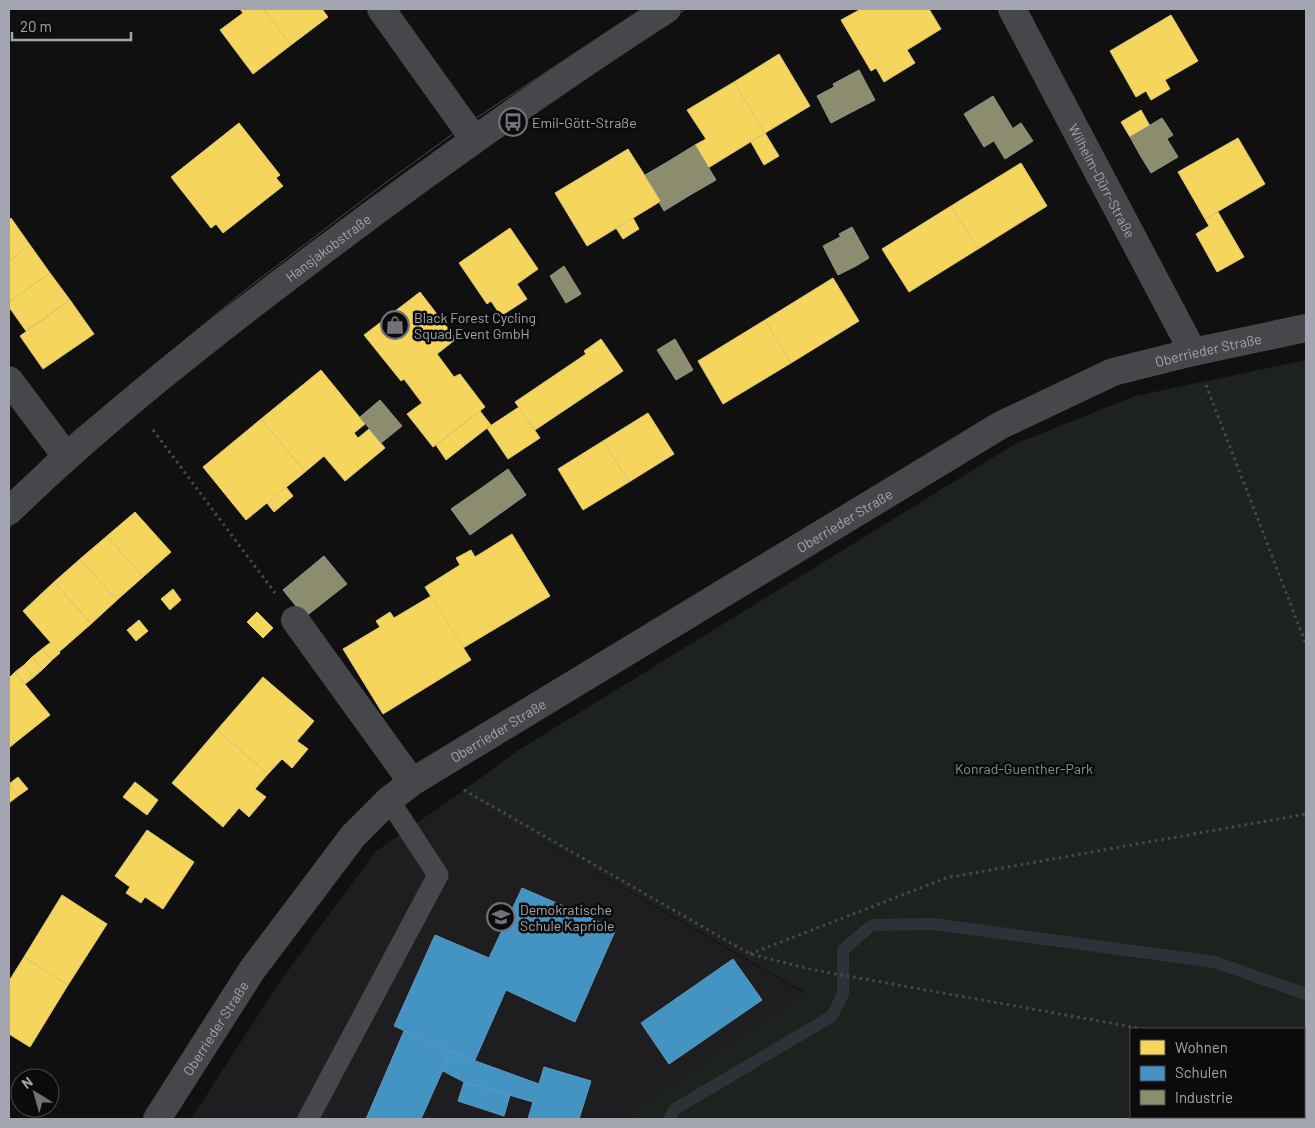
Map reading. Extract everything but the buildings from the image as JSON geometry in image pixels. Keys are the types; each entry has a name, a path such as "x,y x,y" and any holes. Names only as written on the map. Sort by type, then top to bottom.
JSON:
{"street":[{"path":"381,9 474,139"},
{"name":"Hansjakobstraße","path":"9,511 66,456 258,299 474,139 666,9"},
{"name":"Wilhelm-Dürr-Straße","path":"1012,9 1193,352"},
{"name":"Oberrieder Straße","path":"165,1117 252,970 353,836 389,800 412,782 1000,425 1113,372 1193,352 1306,328"},
{"path":"9,380 66,456"},
{"path":"295,620 412,782"}],"lane":[{"path":"308,1119 438,875 389,800"}],"path":[{"path":"1193,352 1306,644"},
{"path":"131,402 295,620"},
{"path":"440,765 458,786 750,954 814,970 1138,1028"},
{"path":"750,954 946,878 1306,814"}],"shaded area":[{"name":"Demokratische Schule Kapriole","path":"460,793 804,993 638,1106 632,1119 191,1119 279,983 375,852"}],"green space":[{"name":"Konrad-Guenther-Park","path":"1306,360 1306,1119 632,1119 638,1106 804,992 460,793 517,751 1015,444 1135,396"}],"waterway":[{"path":"669,1119 675,1109 832,1016 843,994 843,950 872,925 933,924 1215,962 1306,994"}],"tram line":[{"path":"9,494 58,445 249,287 388,181 464,126 642,9"},
{"path":"9,528 87,455 168,385 335,252 509,128 686,9"}],"place":[{"name":"Emil-Gött-Straße","path":"513,122"},
{"name":"Black Forest Cycling Squad Event GmbH","path":"395,325"},
{"name":"Demokratische Schule Kapriole","path":"501,917"}]}
